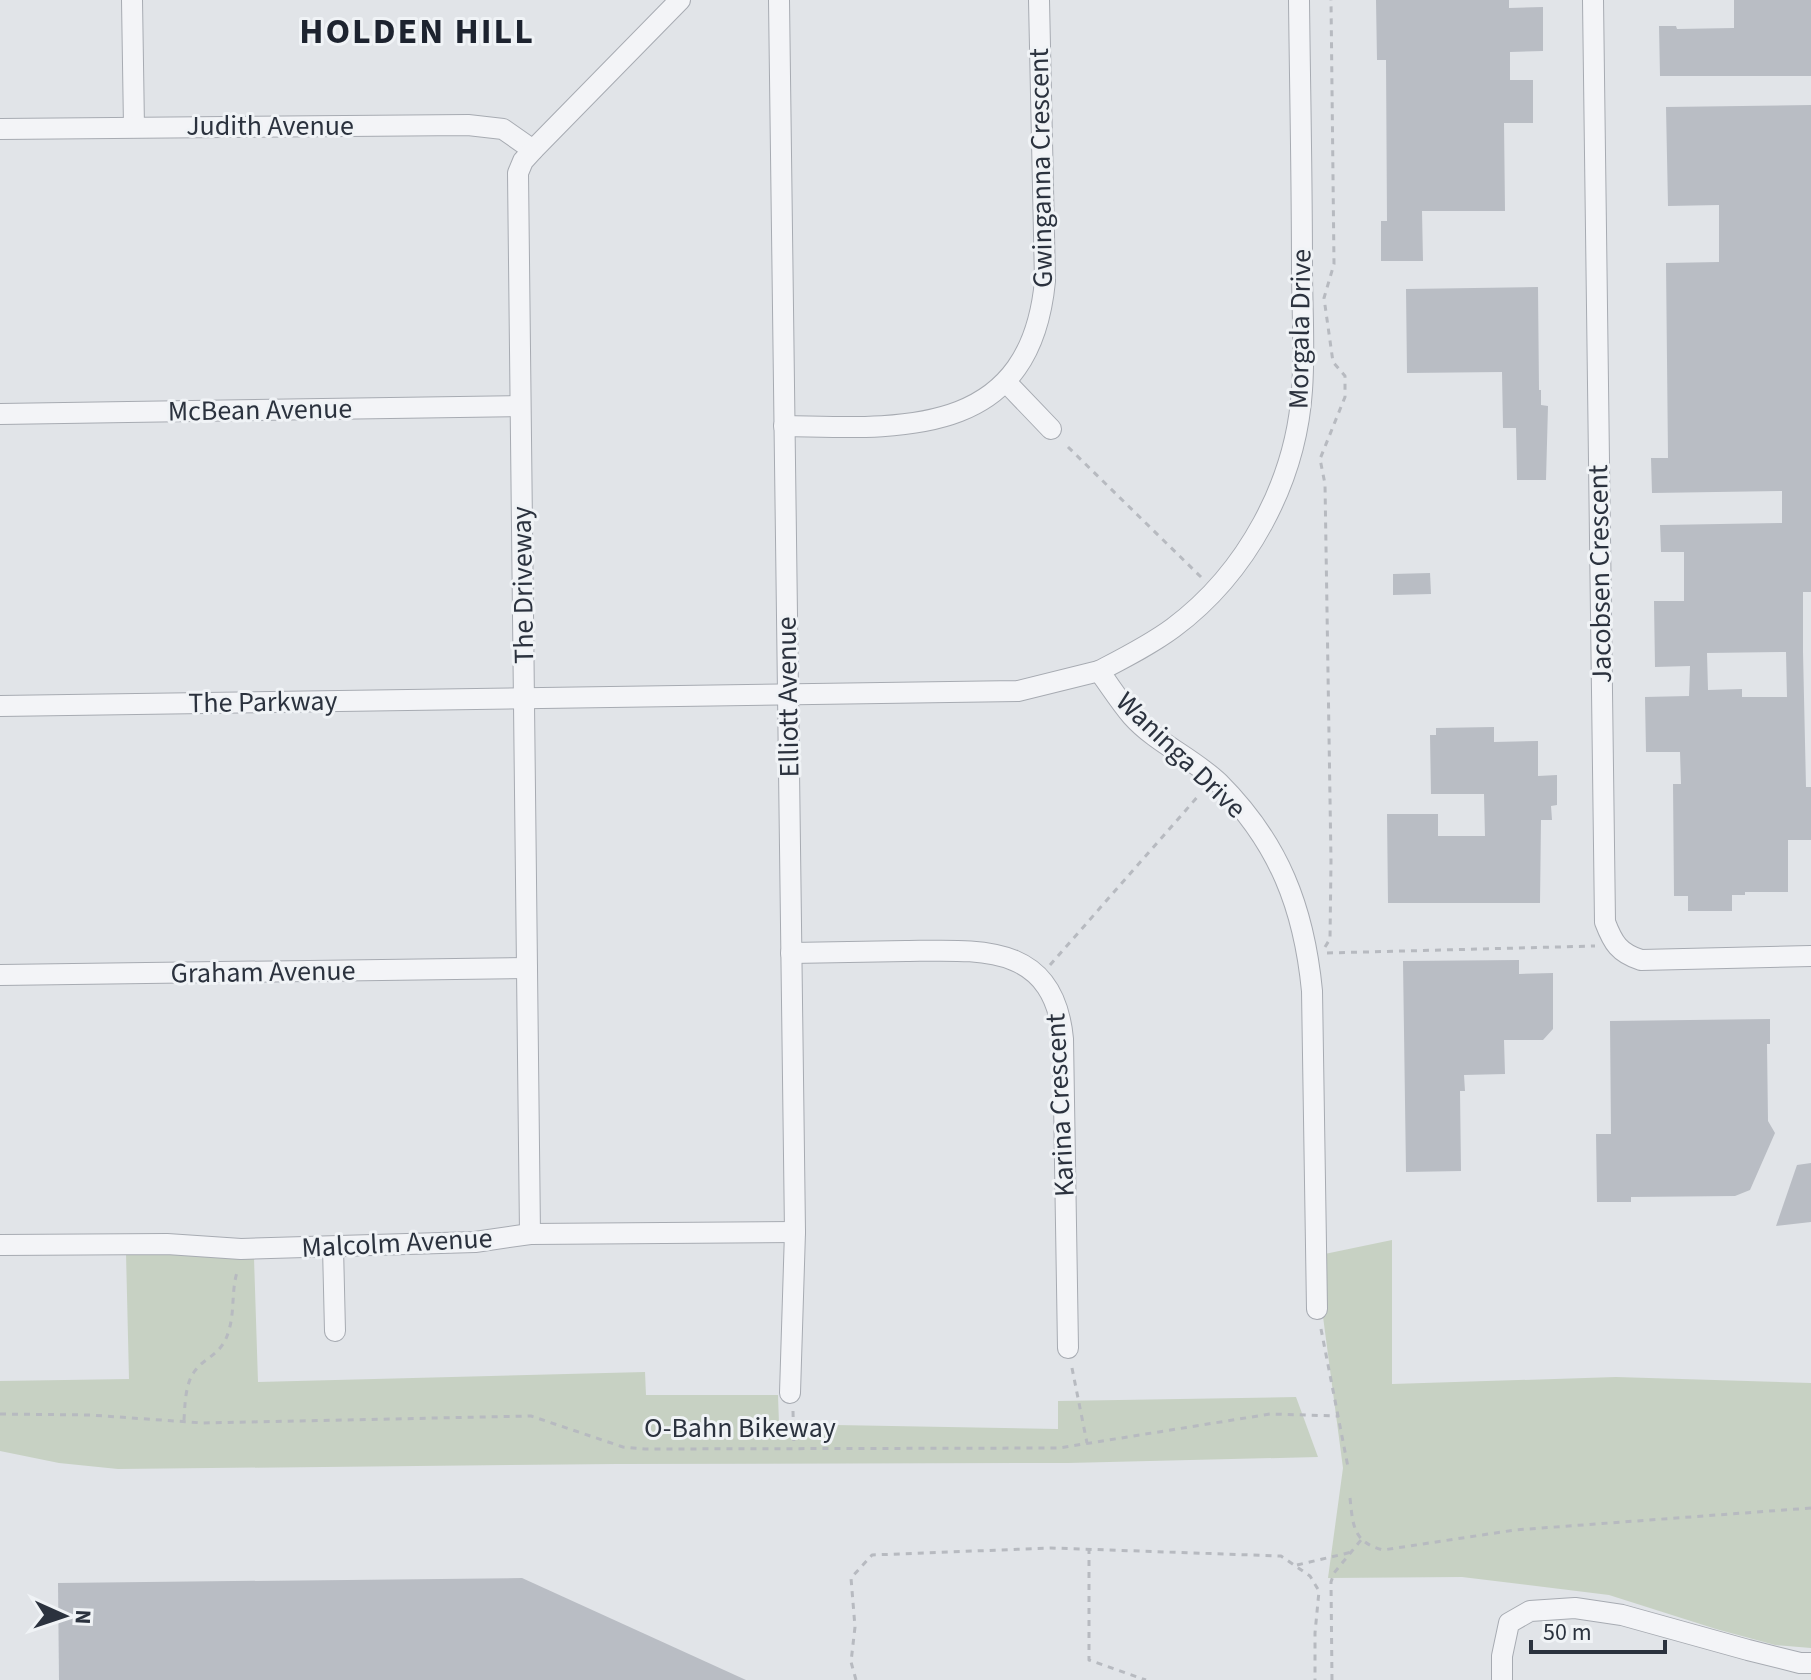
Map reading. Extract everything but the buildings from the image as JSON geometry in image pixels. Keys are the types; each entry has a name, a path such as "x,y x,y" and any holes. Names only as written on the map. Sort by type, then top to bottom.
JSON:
{"street":[{"path":"132,0 134,127"},
{"name":"The Driveway","path":"530,1234 518,173 533,150 680,0"},
{"name":"Elliott Avenue","path":"779,0 795,1232 790,1393"},
{"name":"Gwinganna Crescent","path":"784,426 865,428 929,421 979,403 1006,382 1033,338 1045,281 1039,0"},
{"name":"Morgala Drive","path":"1099,671 1172,629 1222,583 1256,537 1291,456 1302,390 1299,0"},
{"name":"Jacobsen Crescent","path":"1593,0 1604,899 1605,922 1615,946"},
{"name":"Judith Avenue","path":"0,129 487,125 503,129 533,150"},
{"path":"1006,382 1051,429"},
{"name":"McBean Avenue","path":"0,414 519,406"},
{"name":"Waninga Drive","path":"525,699 1018,691 1099,671 1133,717 1214,779 1272,848 1295,901 1308,954 1312,991 1317,1309"},
{"name":"The Parkway","path":"0,706 525,699"},
{"path":"1615,946 1624,955 1641,960 1811,956"},
{"name":"Karina Crescent","path":"791,953 986,951 1017,963 1039,978 1055,999 1061,1016 1063,1039 1068,1348"},
{"name":"Graham Avenue","path":"0,975 527,968"},
{"name":"Malcolm Avenue","path":"0,1245 167,1244 241,1249 475,1242 530,1234 795,1232"},
{"path":"333,1247 335,1331"},
{"path":"1502,1680 1502,1656 1509,1623 1530,1611 1575,1608 1622,1615 1804,1669"}],"path":[{"path":"1331,0 1334,264 1324,298 1333,362 1345,376 1345,397 1320,459 1325,484 1331,861 1330,939 1320,954 1615,946"},
{"path":"1068,447 1203,579"},
{"path":"1039,978 1214,779"},
{"path":"184,1422 188,1387 195,1371 223,1346 229,1329 241,1249"},
{"path":"1317,1309 1348,1467"},
{"path":"1068,1348 1087,1444"},
{"path":"790,1393 795,1425 794,1447"},
{"name":"O-Bahn Bikeway","path":"0,1414 90,1415 184,1422 531,1416 623,1447 645,1449 1059,1448 1270,1414 1339,1416"},
{"path":"1350,1498 1352,1522 1361,1540 1383,1550 1515,1530 1811,1508"},
{"path":"1332,1680 1331,1582 1334,1573 1361,1540"},
{"path":"1089,1548 1089,1660 1146,1680"},
{"path":"856,1680 851,1662 855,1627 851,1578 872,1555 1089,1548 1281,1556 1297,1565 1310,1576 1319,1591 1315,1680"},
{"path":"1297,1565 1352,1552"}],"green space":[{"path":"1392,1240 1392,1384 1616,1377 1811,1383 1811,1648 1775,1645 1609,1595 1462,1577 1328,1578 1343,1468 1315,1256"},
{"path":"126,1253 254,1258 258,1382 645,1372 646,1395 778,1395 779,1424 1058,1429 1058,1401 1296,1397 1318,1457 1068,1463 118,1469 59,1463 0,1451 0,1381 129,1379"}],"district":[{"name":"HOLDEN HILL","path":"417,31"}]}
